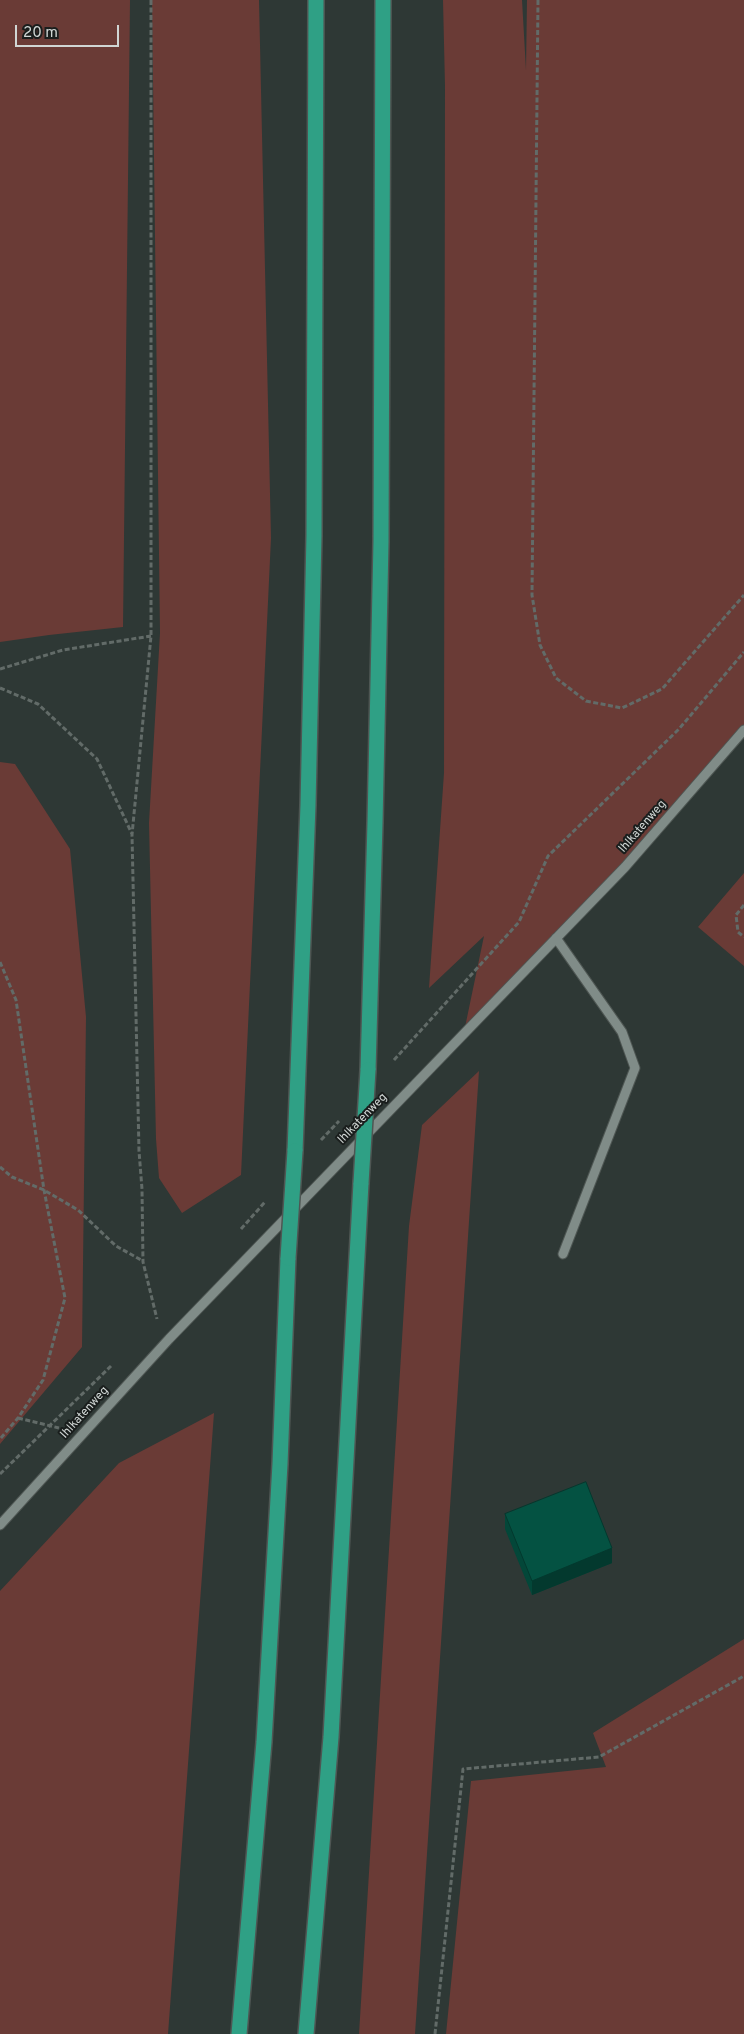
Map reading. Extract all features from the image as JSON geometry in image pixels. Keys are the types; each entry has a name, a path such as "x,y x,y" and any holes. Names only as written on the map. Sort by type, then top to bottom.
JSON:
{"highway":[{"path":"239,2034 264,1732 280,1464 288,1258 295,1151 308,805 314,536 316,0"},
{"path":"306,2034 332,1737 368,1070 376,823 381,542 384,0"}],"street":[{"name":"Ihlkatenweg","path":"0,1526 169,1339 625,867 744,730"},
{"path":"556,938 622,1032 635,1068 563,1254"}],"path":[{"path":"152,0 150,636 132,835 143,1262 157,1321 169,1339"},
{"path":"538,0 532,595 540,645 556,678 586,700 622,708 662,689 744,595"},
{"path":"0,669 63,650 150,636"},
{"path":"0,688 38,704 97,759 132,835"},
{"path":"744,905 736,915 738,932 744,937"},
{"path":"0,962 16,1000 44,1190 65,1298 43,1380 18,1418 0,1439"},
{"path":"0,1167 12,1177 44,1190 78,1210 116,1246 143,1262"},
{"path":"18,1418 51,1424 81,1436"},
{"path":"435,2034 463,1769 599,1757 744,1676"}],"shaded area":[{"path":"0,0 130,0 123,627 0,642"},
{"path":"152,0 259,0 271,538 241,1175 182,1213 159,1178 156,1139 149,823 160,633"},
{"path":"443,0 522,0 526,70 527,0 744,0 744,730 625,867 464,1032 484,936 429,988 444,773 445,86"},
{"path":"0,762 15,764 70,849 86,1017 82,1347 0,1444"},
{"path":"744,873 744,966 698,927"},
{"path":"479,1071 415,2034 359,2034 409,1226 422,1125"},
{"path":"214,1413 168,2034 0,2034 0,1591 119,1463"},
{"path":"744,1639 744,2034 446,2034 471,1781 606,1767 593,1733"}],"building":[{"path":"586,1482 612,1548 532,1581 505,1514"}]}
